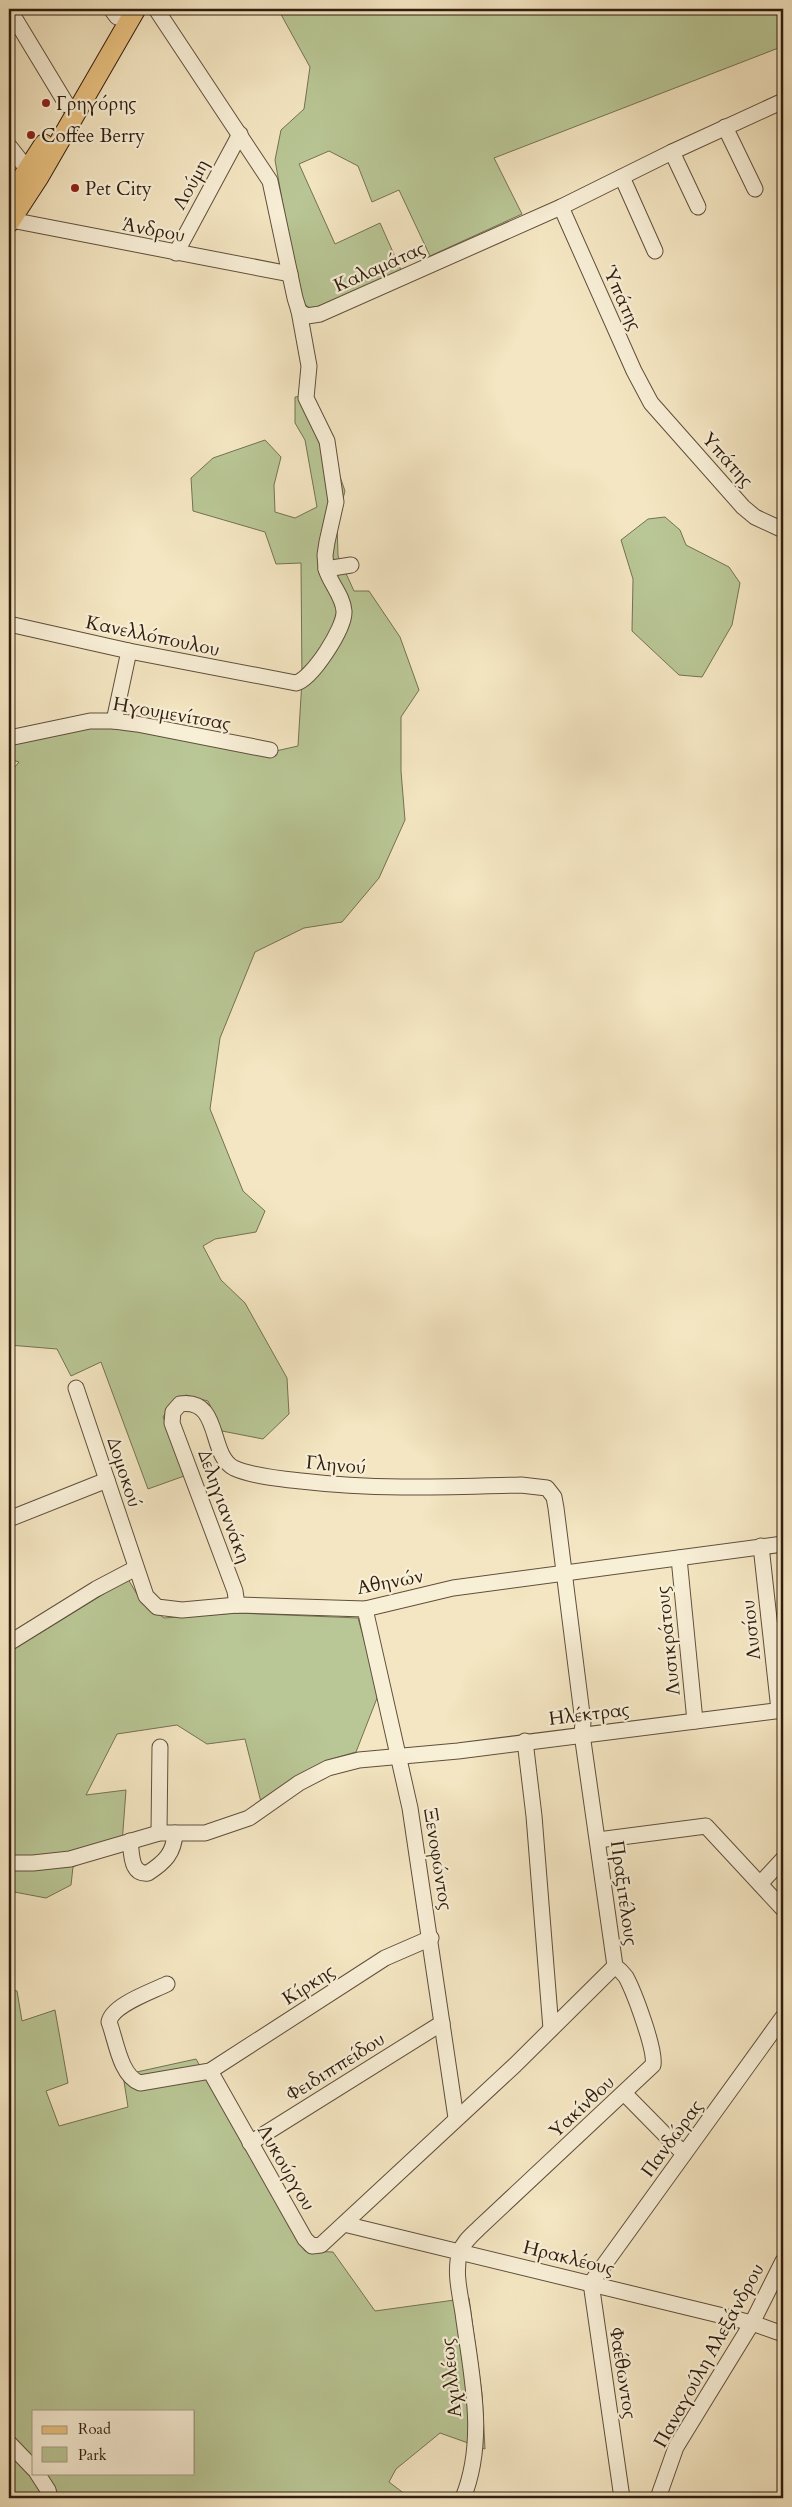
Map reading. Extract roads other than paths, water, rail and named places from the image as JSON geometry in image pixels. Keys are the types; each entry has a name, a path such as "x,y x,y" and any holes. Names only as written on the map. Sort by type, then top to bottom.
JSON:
{"main road":[{"path":"10,222 44,169 136,9"},
{"path":"9,198 67,106 117,12"}],"street":[{"path":"9,9 67,106"},
{"path":"156,9 270,181 300,311 309,366 306,398 327,441 336,502 325,555 326,569 351,565"},
{"name":"Καλαμάτας","path":"300,311 307,316 320,314 561,207 672,152 783,101"},
{"path":"725,127 755,189"},
{"name":"Λούμη","path":"176,253 240,134"},
{"path":"9,146 28,170"},
{"path":"672,152 698,207"},
{"path":"622,177 655,251"},
{"name":"Ύπάτης","path":"561,207 634,371 651,403"},
{"name":"Άνδρου","path":"10,222 290,274"},
{"name":"Υπάτης","path":"651,403 743,507 755,517 783,530"},
{"name":"Κανελλόπουλου","path":"9,624 129,652 289,683 299,682 313,671 343,620 344,610 329,580 326,569"},
{"path":"114,721 129,652"},
{"name":"Ηγουμενίτσας","path":"9,738 82,723 114,721 270,750"},
{"name":"Δομοκού","path":"76,1388 136,1568"},
{"name":"Γληνού","path":"172,1422 173,1412 180,1404 188,1403 194,1406 209,1418 227,1462 234,1468 277,1478 351,1487 521,1485 547,1488"},
{"name":"Δεληγιαννάκη","path":"172,1422 235,1591 237,1605"},
{"path":"9,1519 107,1480"},
{"name":"Πραξιτέλους","path":"344,2224 615,1966 582,1734 583,1722 556,1508 554,1498 547,1488"},
{"name":"Αθηνών","path":"136,1568 146,1596 157,1607 182,1610 237,1605 365,1609 453,1588 783,1544"},
{"name":"Λυσίου","path":"761,1546 781,1710"},
{"name":"Λυσικράτους","path":"678,1558 695,1721"},
{"path":"9,1641 136,1568"},
{"name":"Ξενοφώντος","path":"365,1609 400,1758 431,1938 456,2118"},
{"name":"Ηλέκτρας","path":"9,1863 34,1863 70,1859 159,1833 205,1834 249,1818 299,1783 328,1768 359,1760 400,1758 781,1710"},
{"path":"525,1742 534,1816 551,2029"},
{"path":"159,1833 160,1746"},
{"path":"598,1840 706,1826 783,1909"},
{"path":"130,1841 134,1867 138,1871 148,1873 159,1866 171,1854 174,1847 175,1833"},
{"path":"760,1884 783,1859"},
{"name":"Κίρκης","path":"210,2071 385,1958 431,1938"},
{"name":"Υακίνθου","path":"460,2252 465,2243 479,2228 653,2065 654,2056 626,1978 615,1966"},
{"path":"166,1984 118,2008 110,2016 110,2022 126,2071 134,2081 140,2083 210,2071"},
{"name":"Πανδώρας","path":"591,2283 783,2017"},
{"name":"Φειδιππείδου","path":"250,2143 442,2023"},
{"name":"Λυκούργου","path":"210,2071 305,2239 312,2246 321,2245 344,2224"},
{"path":"624,2093 684,2154"},
{"name":"Ηρακλέους","path":"344,2224 591,2283 752,2324 783,2334"},
{"name":"Αχιλλέως","path":"460,2252 458,2266 459,2289 475,2416 476,2448 470,2482 463,2498"},
{"name":"Παναγούλη Αλεξάνδρου","path":"658,2498 676,2447 752,2324 783,2261"},
{"name":"Φαέθωντος","path":"591,2283 622,2498"},
{"path":"9,2443 32,2467"},
{"path":"38,2474 48,2490 50,2498"}],"place":[{"name":"Γρηγόρης","path":"46,103"},
{"name":"Coffee Berry","path":"31,135"},
{"name":"Pet City","path":"75,188"}]}
